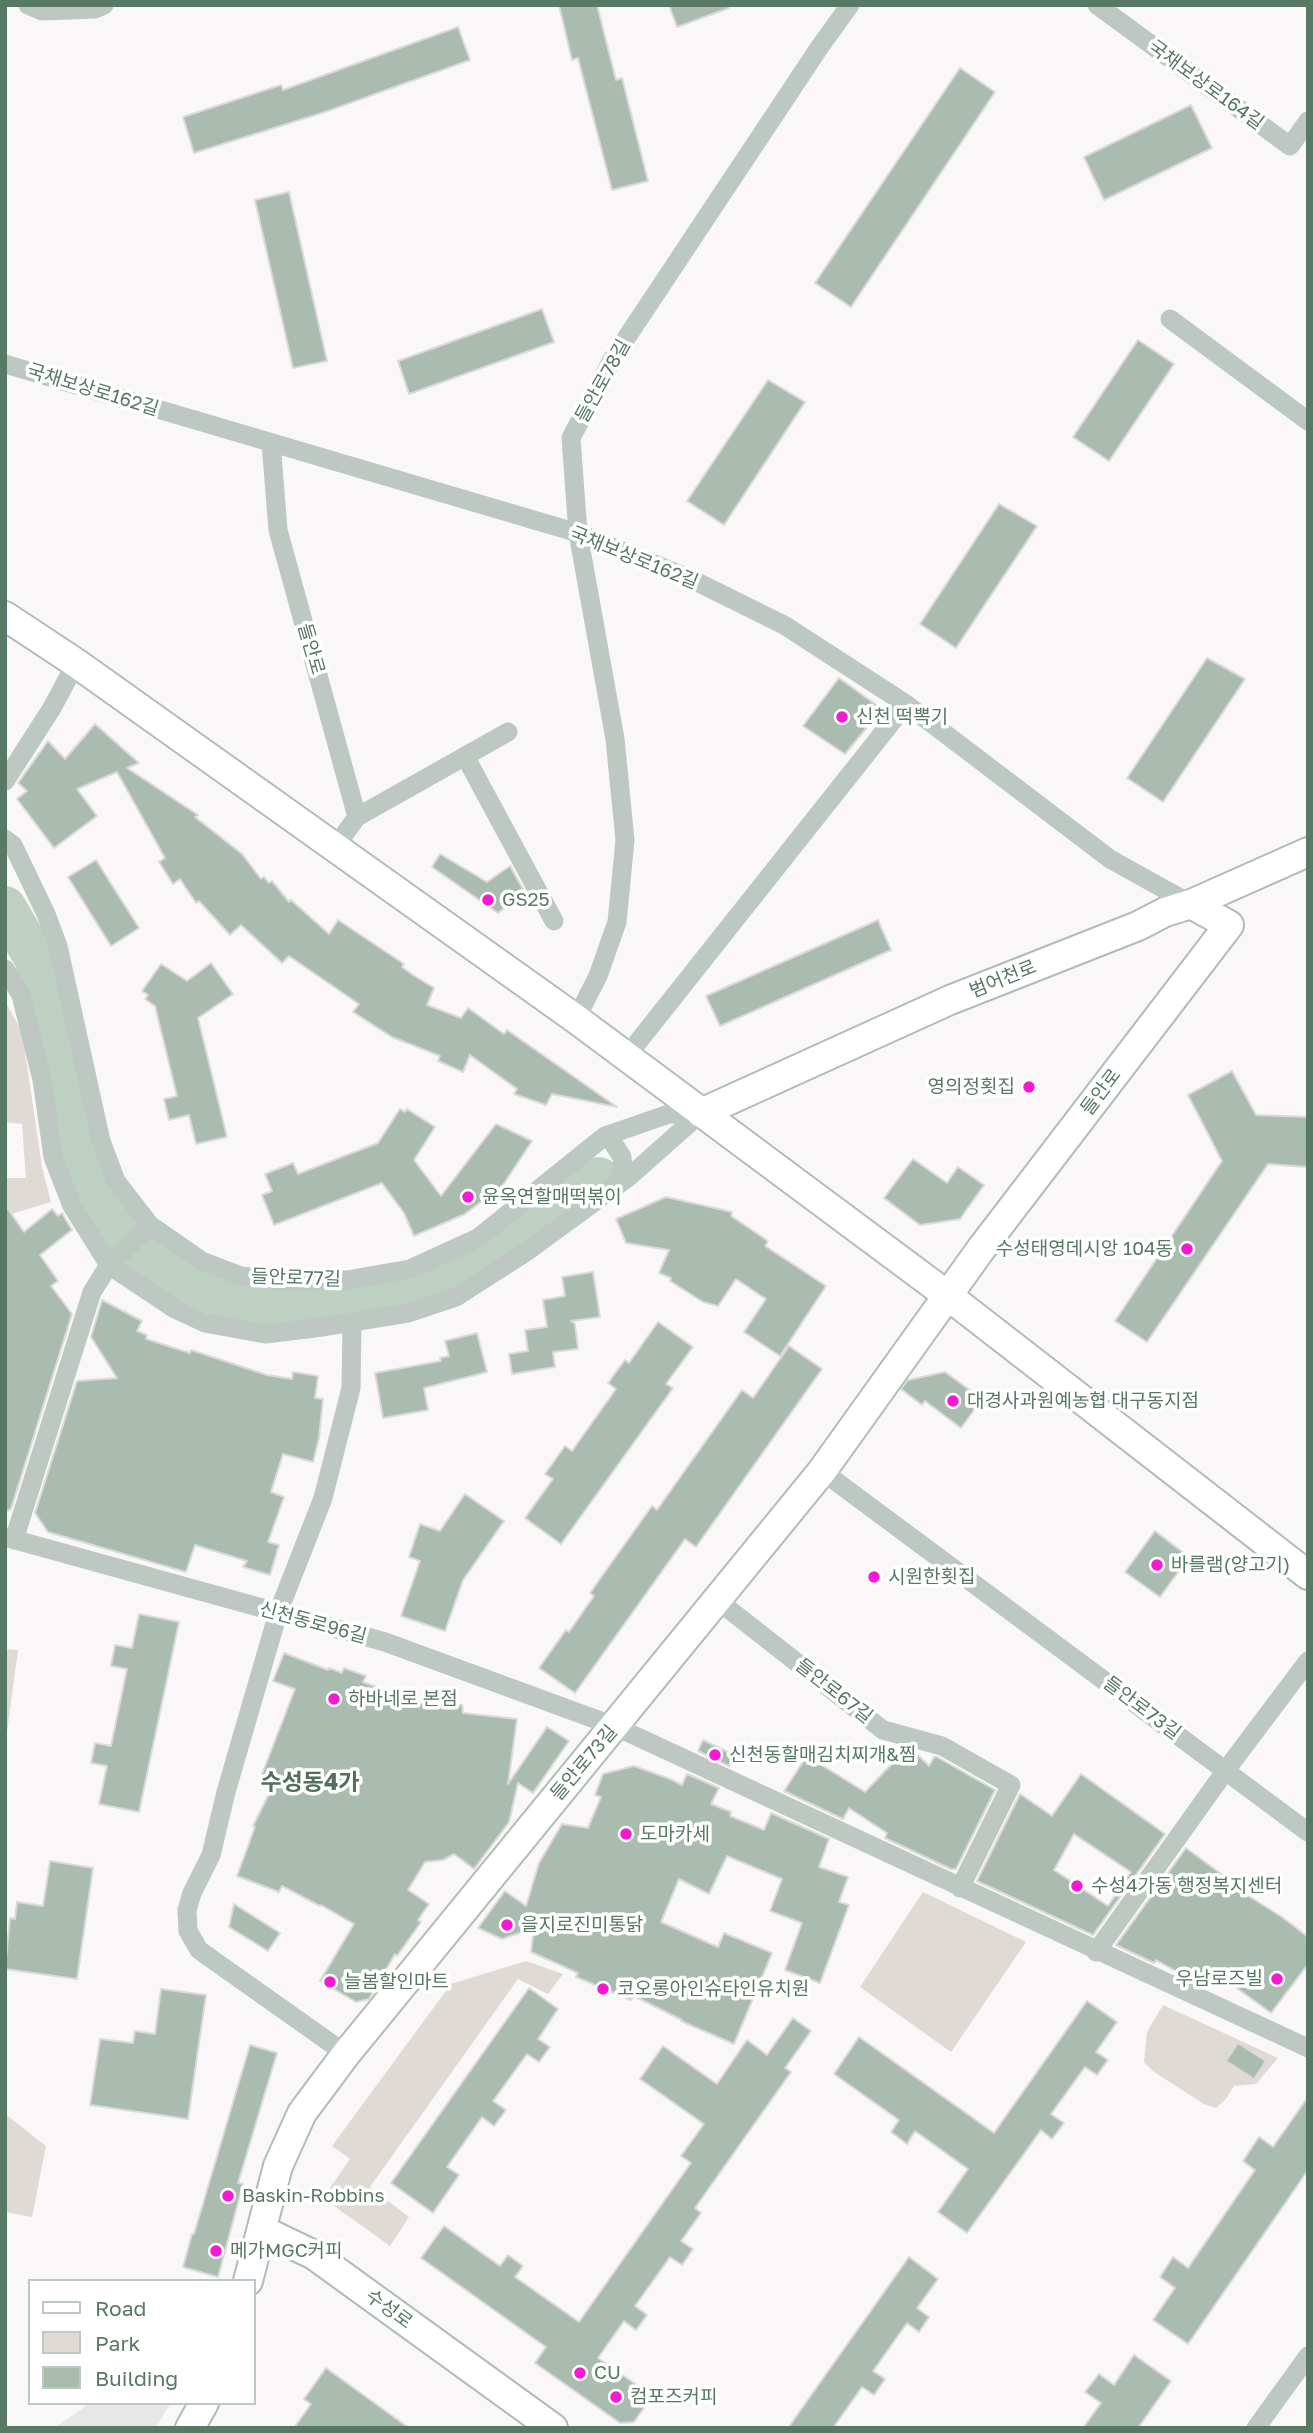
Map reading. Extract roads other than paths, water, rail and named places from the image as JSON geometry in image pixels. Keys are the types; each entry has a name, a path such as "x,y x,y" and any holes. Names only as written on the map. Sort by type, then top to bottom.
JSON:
{"street":[{"path":"28,5 42,11 95,9 104,5"},
{"name":"들안로78길","path":"576,1019 598,976 617,922 625,840 615,739 579,533 571,438 612,358 811,59 850,5"},
{"name":"국채보상로164길","path":"1097,5 1290,146 1308,121"},
{"path":"1170,319 1308,421"},
{"name":"국채보상로162길","path":"5,364 579,533 691,579 784,625 906,704 1110,859 1191,904"},
{"name":"들안로","path":"271,443 278,530 357,817"},
{"path":"5,616 76,663 576,1019 947,1294 1308,1575"},
{"path":"5,781 52,708 76,663"},
{"path":"626,1057 906,704"},
{"path":"335,847 357,817 508,732"},
{"path":"465,756 554,921"},
{"name":"들안로77길","path":"5,839 13,845 58,946 101,1141 116,1181 149,1225 202,1261 242,1276 278,1280 347,1280 410,1269 478,1238 605,1136 669,1114 701,1113"},
{"name":"범어천로","path":"701,1113 950,1000 1138,926 1308,852"},
{"name":"들안로","path":"947,1294 1229,925 1191,904"},
{"path":"5,969 21,995 42,1080 53,1157 72,1206 109,1265 175,1309 205,1323 265,1334 408,1313 456,1297 526,1252 615,1187 701,1113"},
{"path":"605,1136 622,1157 623,1172 615,1187"},
{"path":"10,1539 92,1292 109,1265 149,1225"},
{"name":"들안로73길","path":"262,2230 278,2166 302,2113 346,2054 822,1471 947,1294"},
{"path":"346,2054 199,1950 188,1931 187,1910 192,1893 211,1855 226,1791 278,1614 323,1498 351,1388 352,1322"},
{"name":"들안로73길","path":"822,1471 1308,1832"},
{"name":"신천동로96길","path":"10,1539 385,1642 614,1726"},
{"name":"들안로67길","path":"717,1600 883,1730 942,1746 1011,1785 960,1888"},
{"path":"1096,1952 1308,1661"},
{"path":"614,1726 1096,1952 1308,2048"},
{"path":"249,2279 262,2230"},
{"name":"수성로","path":"262,2230 314,2255 553,2428"},
{"path":"1256,2428 1308,2356"},
{"path":"190,2428 203,2405"}],"waterway":[{"path":"5,907 35,958 69,1088 83,1156 100,1204 121,1233 148,1259 179,1278 217,1295 260,1307 305,1308 419,1291 470,1273 516,1243 599,1178"}],"place":[{"name":"신천 떡뽁기","path":"842,717"},
{"name":"GS25","path":"488,900"},
{"name":"영의정횟집","path":"1029,1087"},
{"name":"윤옥연할매떡볶이","path":"468,1197"},
{"name":"수성태영데시앙 104동","path":"1187,1249"},
{"name":"대경사과원예농협 대구동지점","path":"953,1401"},
{"name":"바를램(양고기)","path":"1157,1565"},
{"name":"시원한횟집","path":"874,1577"},
{"name":"하바네로 본점","path":"334,1699"},
{"name":"신천동할매김치찌개&찜","path":"715,1755"},
{"name":"도마카세","path":"626,1834"},
{"name":"수성4가동 행정복지센터","path":"1077,1886"},
{"name":"을지로진미통닭","path":"507,1925"},
{"name":"우남로즈빌","path":"1277,1979"},
{"name":"늘봄할인마트","path":"330,1982"},
{"name":"코오롱아인슈타인유치원","path":"603,1989"},
{"name":"Baskin-Robbins","path":"228,2196"},
{"name":"메가MGC커피","path":"216,2251"},
{"name":"CU","path":"580,2373"},
{"name":"컴포즈커피","path":"616,2397"}],"district":[{"name":"수성동4가","path":"310,1783"}]}
